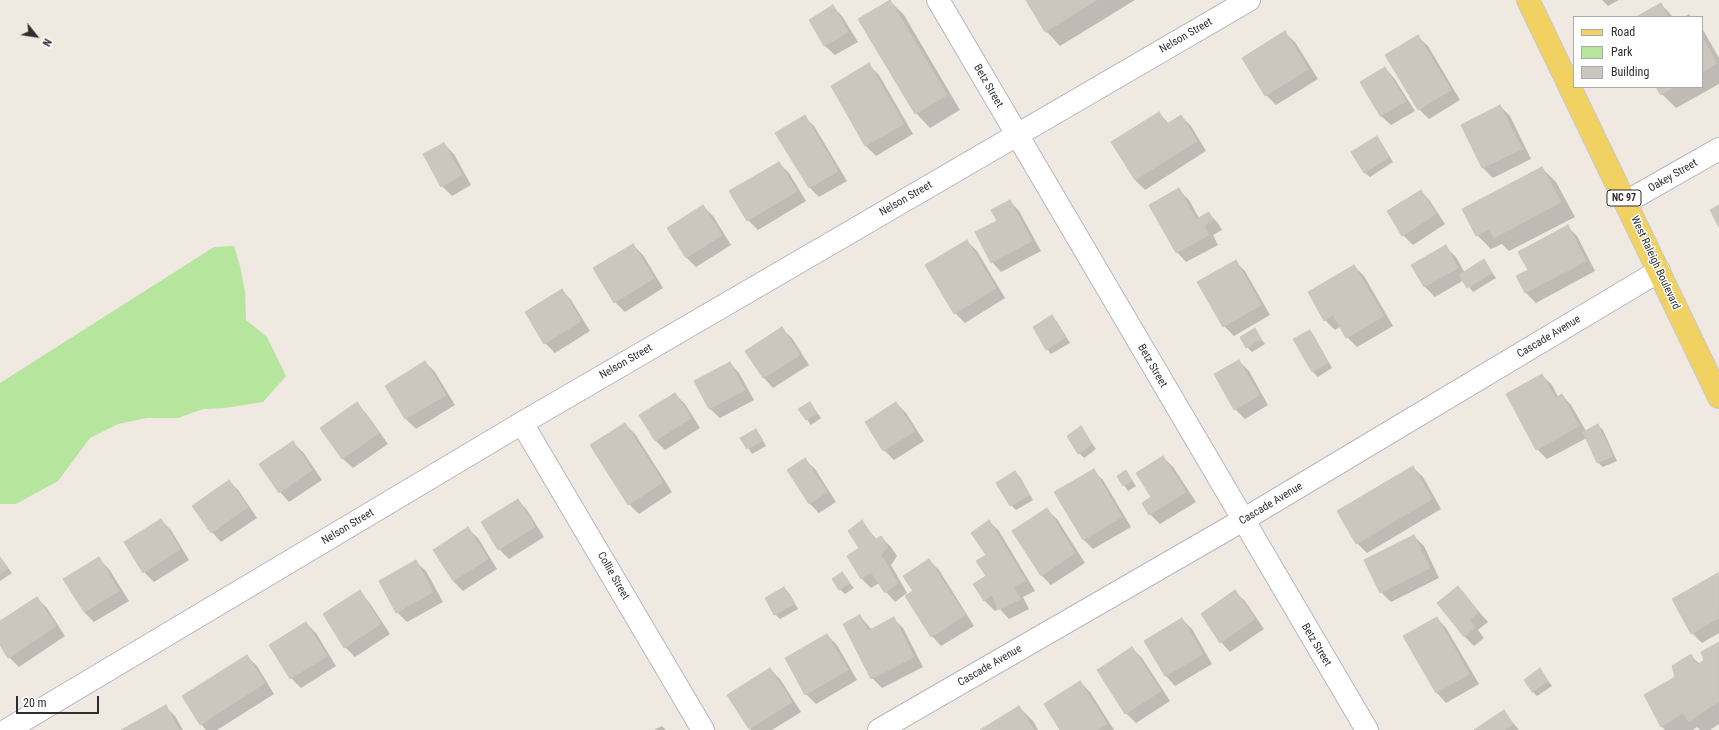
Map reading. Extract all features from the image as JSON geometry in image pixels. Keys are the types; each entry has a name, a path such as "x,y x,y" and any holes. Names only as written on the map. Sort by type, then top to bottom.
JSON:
{"main road":[{"name":"West Raleigh Boulevard","path":"1528,0 1719,397"}],"street":[{"name":"Betz Street","path":"938,0 1367,730"},
{"name":"Nelson Street","path":"7,730 37,722 522,423 1249,0"},
{"name":"Oakey Street","path":"1626,202 1719,149"},
{"name":"Cascade Avenue","path":"879,730 1243,520 1659,271"},
{"name":"Collie Street","path":"522,423 703,730"}],"green space":[{"path":"234,246 245,292 246,320 267,337 286,376 263,402 225,408 203,409 178,418 147,418 118,424 90,438 58,481 16,504 0,504 0,383 214,247"}],"building":[{"path":"890,0 947,95 915,114 858,19"},
{"path":"1026,0 1097,0 1045,32"},
{"path":"1661,3 1668,16 1638,16"},
{"path":"833,5 848,32 824,46 809,20"},
{"path":"1285,31 1308,69 1265,96 1242,58"},
{"path":"1418,35 1451,90 1418,110 1385,55"},
{"path":"1703,39 1717,63 1703,71"},
{"path":"869,63 904,124 865,146 831,86"},
{"path":"1385,67 1406,101 1380,116 1360,82"},
{"path":"1657,88 1672,88 1661,95"},
{"path":"1500,105 1522,149 1482,168 1461,125"},
{"path":"1159,112 1167,124 1181,115 1197,141 1135,180 1111,142"},
{"path":"805,115 838,171 809,188 775,133"},
{"path":"1377,136 1389,157 1364,173 1351,152"},
{"path":"444,143 462,175 441,187 423,154"},
{"path":"779,162 797,191 747,221 729,191"},
{"path":"1542,167 1561,202 1494,238 1489,229 1476,236 1462,209"},
{"path":"1179,188 1196,219 1209,212 1213,220 1204,225 1209,235 1176,253 1149,205"},
{"path":"1421,190 1436,214 1402,236 1387,211"},
{"path":"1010,200 1032,241 991,263 975,232 997,221 991,210"},
{"path":"703,205 722,235 686,258 667,228"},
{"path":"1719,205 1719,227 1710,210"},
{"path":"1568,225 1586,261 1525,293 1516,276 1528,270 1518,252"},
{"path":"967,240 996,288 954,314 925,265"},
{"path":"633,244 654,278 614,303 593,268"},
{"path":"1446,245 1458,268 1424,287 1411,265"},
{"path":"1484,259 1492,273 1467,288 1459,275"},
{"path":"1236,260 1261,305 1223,327 1197,282"},
{"path":"1354,265 1384,316 1346,338 1333,315 1324,321 1308,292"},
{"path":"562,289 581,321 544,344 525,312"},
{"path":"1052,315 1066,337 1046,350 1033,327"},
{"path":"782,327 800,355 763,378 745,351"},
{"path":"1255,328 1261,339 1246,348 1240,337"},
{"path":"1310,330 1328,363 1312,372 1293,339"},
{"path":"1239,360 1259,395 1234,410 1214,374"},
{"path":"425,361 446,395 405,419 385,386"},
{"path":"730,362 745,390 709,409 694,381"},
{"path":"1542,374 1555,398 1562,394 1579,426 1536,450 1506,394"},
{"path":"675,393 691,418 655,441 639,415"},
{"path":"357,402 379,433 342,459 320,428"},
{"path":"810,402 817,413 806,420 798,409"},
{"path":"896,402 915,431 883,451 865,422"},
{"path":"625,423 663,482 628,505 590,445"},
{"path":"1598,424 1613,456 1597,463 1583,432"},
{"path":"1081,426 1092,444 1078,454 1067,436"},
{"path":"756,429 762,441 747,449 740,438"},
{"path":"293,441 312,470 279,493 259,464"},
{"path":"1163,456 1186,492 1149,515 1142,503 1151,497 1136,473"},
{"path":"805,458 827,492 809,504 787,470"},
{"path":"1413,466 1432,499 1356,544 1337,511"},
{"path":"1094,469 1122,517 1083,540 1054,492"},
{"path":"1126,470 1132,481 1123,486 1117,476"},
{"path":"1015,471 1029,495 1010,506 996,483"},
{"path":"229,480 248,507 211,533 192,506"},
{"path":"518,499 535,527 498,550 481,522"},
{"path":"1047,508 1075,553 1041,576 1012,531"},
{"path":"161,519 180,549 143,573 124,542"},
{"path":"862,520 875,540 881,536 888,546 881,555 898,583 885,593 871,572 861,579 847,556 859,548 848,531"},
{"path":"989,520 1026,581 1014,587 1020,599 998,610 992,595 984,601 973,584 986,576 976,561 986,555 971,533"},
{"path":"468,527 488,559 453,581 433,550"},
{"path":"1414,535 1430,568 1380,593 1364,560"},
{"path":"0,557 8,568 0,574"},
{"path":"99,557 119,591 84,612 63,579"},
{"path":"929,559 965,615 931,637 905,596 913,591 903,576"},
{"path":"416,560 433,592 396,613 379,581"},
{"path":"842,572 850,583 839,590 832,579"},
{"path":"1718,573 1719,618 1691,634 1672,599"},
{"path":"1458,586 1479,612 1469,620 1475,627 1464,637 1437,603"},
{"path":"784,587 794,604 774,615 765,598"},
{"path":"360,590 381,624 344,648 323,614"},
{"path":"1235,590 1255,619 1220,643 1201,614"},
{"path":"37,597 56,626 8,658 0,645 0,621"},
{"path":"860,615 868,631 894,617 914,657 871,679 843,624"},
{"path":"1437,617 1469,674 1436,693 1403,636"},
{"path":"1182,618 1203,654 1165,676 1144,641"},
{"path":"306,622 327,656 290,679 269,645"},
{"path":"827,634 848,670 805,695 785,658"},
{"path":"1719,642 1719,701 1689,721 1683,713 1661,727 1644,695 1675,677 1672,666 1691,654 1697,665 1704,660 1701,652"},
{"path":"1132,647 1161,691 1125,714 1097,670"},
{"path":"247,655 265,683 200,725 182,696"},
{"path":"770,668 792,702 749,729 727,695"},
{"path":"1540,668 1548,681 1532,692 1524,680"},
{"path":"1080,681 1107,724 1097,730 1060,730 1044,704"},
{"path":"166,705 179,730 121,730"},
{"path":"1019,706 1034,730 980,730"},
{"path":"1504,710 1513,724 1505,730 1474,730"}]}
